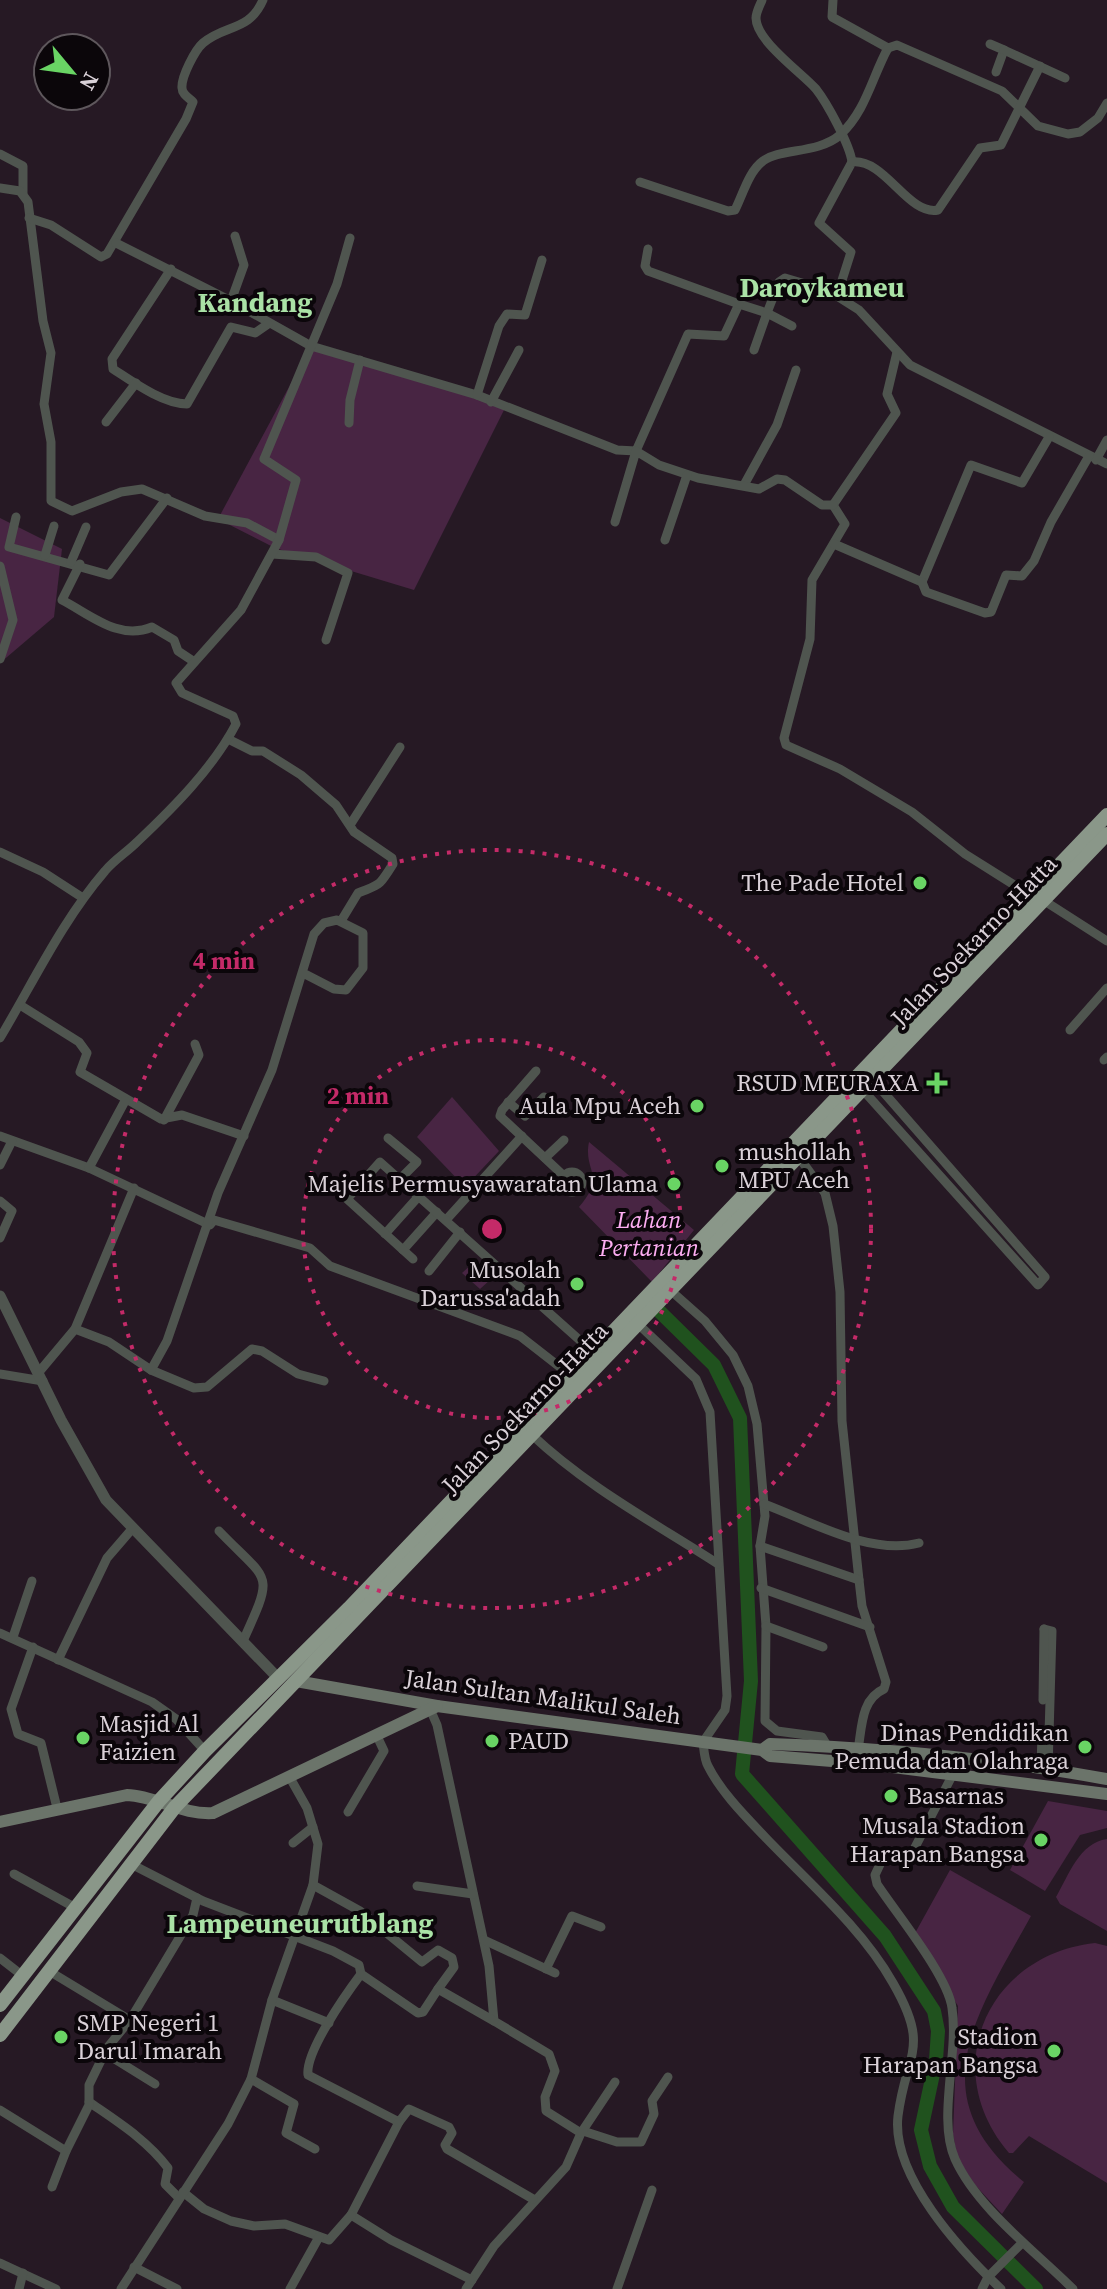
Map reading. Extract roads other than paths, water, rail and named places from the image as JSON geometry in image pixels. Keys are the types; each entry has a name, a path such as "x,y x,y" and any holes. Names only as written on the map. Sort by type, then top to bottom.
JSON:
{"highway":[{"name":"Jalan Soekarno-Hatta","path":"0,2035 175,1807 296,1681 566,1372 593,1352 867,1084 1037,898 1107,815"},
{"name":"Jalan Soekarno-Hatta","path":"0,2005 159,1801 205,1751 277,1677 373,1591 531,1434 1037,898 1107,834"}],"main road":[{"name":"Jalan Sultan Malikul Saleh","path":"296,1681 433,1708 718,1744 760,1750 770,1756 869,1764 1107,1794"},
{"path":"0,1822 127,1795 144,1796 175,1807 213,1813 433,1708"},
{"name":"Jalan Sultan Malikul Saleh","path":"760,1750 770,1744 828,1747 1045,1768 1107,1779"},
{"path":"978,1779 979,1763"}],"street":[{"path":"29,218 51,225 101,257 116,243 192,105 182,85 196,51 204,42 249,20 263,0"},
{"path":"762,0 756,15 758,24 774,49 820,95 852,162 819,223 851,252 837,296"},
{"path":"833,0 832,17 888,48 897,45 986,82 1021,106 1038,126 1068,134 1091,124 1107,103"},
{"path":"990,44 1065,78"},
{"path":"640,182 732,211 764,160 811,149 841,134 864,103 888,48"},
{"path":"996,72 1004,50"},
{"path":"852,162 869,165 920,205 930,211 938,210 980,148 1001,145 1040,66"},
{"path":"0,154 23,166 23,193"},
{"path":"0,188 23,193 27,197 43,321 51,353 44,404 51,442 51,501 72,511 132,489 167,498 205,516 247,523 279,540"},
{"path":"231,301 244,265 235,236"},
{"path":"0,1038 52,943 83,898 107,868 160,819 228,739 236,724 235,718 176,689 177,680 241,610 279,540 296,480 264,459 337,284 350,238"},
{"path":"116,243 171,269 311,346 477,395 595,443 617,450 636,451 659,465 687,475 759,489 777,479 785,480 822,505 833,505"},
{"path":"648,249 648,271 767,313 792,326"},
{"path":"477,395 499,326 507,314 525,315 542,260"},
{"path":"171,269 112,359 113,369 136,383 169,400 187,404 231,327 255,333 268,324"},
{"path":"754,350 783,278 837,296 859,310 910,365 978,396 1049,437 1107,464"},
{"path":"615,522 636,451 686,335 691,332 724,336 739,304"},
{"path":"491,402 519,350"},
{"path":"833,505 896,413 887,394 897,352"},
{"path":"349,423 350,400 360,360"},
{"path":"744,485 777,425 796,370"},
{"path":"106,422 136,383"},
{"path":"1049,437 1022,483 971,465 922,582 926,592 944,602 991,612 1006,575 1022,576 1034,561 1051,522 1107,440"},
{"path":"665,540 687,475"},
{"path":"16,517 4,546 76,563 105,575 113,573 167,498"},
{"path":"833,505 845,523 812,580 810,639 784,738 786,745 840,769 912,812 965,854 1107,941"},
{"path":"45,555 54,526"},
{"path":"86,527 62,600 121,633 152,627 174,640 178,651 193,661"},
{"path":"834,544 922,582"},
{"path":"272,554 316,557 348,573 326,640"},
{"path":"0,566 13,620 0,659"},
{"path":"228,739 252,751 263,751 301,775 336,805 359,836 392,858 393,864 373,890 358,893 341,921"},
{"path":"350,825 400,747"},
{"path":"0,852 43,872 83,898"},
{"path":"151,1370 167,1341 210,1225 218,1193 270,1075 314,934 324,923 341,921 364,938 363,968 354,984 346,990 334,989 303,973"},
{"path":"1070,1030 1107,988"},
{"path":"20,1005 79,1042 87,1053 80,1072 125,1101 164,1120 182,1115 244,1136"},
{"path":"164,1120 199,1055 195,1044"},
{"path":"536,1071 508,1102 500,1116 564,1176"},
{"path":"867,1084 1045,1277 1038,1285 867,1084"},
{"path":"508,1102 525,1116 544,1097"},
{"path":"89,1168 125,1101"},
{"path":"0,1136 89,1168 210,1225"},
{"path":"446,1220 522,1136"},
{"path":"388,1138 417,1162 400,1179"},
{"path":"545,1158 564,1140"},
{"path":"0,1165 12,1141"},
{"path":"789,1160 821,1184 833,1226 840,1292 844,1446 862,1606 886,1682 884,1689 875,1692 867,1704 858,1750"},
{"path":"413,1259 347,1199 380,1162 593,1352"},
{"path":"41,1376 75,1329 134,1188"},
{"path":"385,1234 419,1196"},
{"path":"0,1201 12,1211 0,1238"},
{"path":"403,1250 437,1212"},
{"path":"210,1225 214,1220 310,1248 330,1266 520,1336 566,1372"},
{"path":"429,1271 460,1232"},
{"path":"669,1289 705,1321 733,1355 748,1386 757,1424 764,1504 760,1546 766,1626 765,1721 777,1731 817,1735 828,1747"},
{"path":"0,1296 106,1500 277,1677"},
{"path":"637,1323 696,1379 710,1412 727,1696 725,1710 703,1742 707,1764 733,1802 870,1949 905,2003 916,2041 898,2118 903,2153 915,2184 950,2234 991,2274 1001,2289"},
{"path":"75,1329 109,1342 151,1370 194,1388 207,1387 252,1349 262,1351 298,1374 324,1381"},
{"path":"0,1374 41,1376"},
{"path":"531,1434 567,1469 718,1564"},
{"path":"764,1504 856,1538 903,1547 919,1543"},
{"path":"58,1660 107,1558 132,1529"},
{"path":"219,1531 257,1567 265,1581 262,1599 243,1641"},
{"path":"760,1546 859,1580"},
{"path":"13,1637 32,1581"},
{"path":"761,1588 870,1627"},
{"path":"766,1626 823,1647"},
{"path":"1050,1629 1045,1768 1044,1630 1050,1629"},
{"path":"0,1633 165,1710 205,1751"},
{"path":"33,1647 11,1714 18,1734 41,1743 57,1808"},
{"path":"433,1708 484,1940 494,2021"},
{"path":"348,1812 384,1751 376,1734"},
{"path":"121,2289 228,2124 251,2079 272,2000 313,1885 318,1844 289,1776"},
{"path":"952,1776 911,1855 883,1858 875,1875 877,1884 947,1992 952,2007 954,2051 949,2136 954,2156 964,2176 1019,2246 1073,2289"},
{"path":"293,1843 313,1827"},
{"path":"131,1864 197,1898 359,1965 361,1974 418,2013 423,2012 454,1967 452,1958 438,1950 422,1962 360,1911 313,1885"},
{"path":"14,1874 74,1907"},
{"path":"417,1886 473,1894"},
{"path":"52,2187 89,2102 87,2091 105,2053 130,2020 193,1915 197,1898"},
{"path":"484,1940 550,1971 572,1916 601,1927"},
{"path":"0,1958 23,1976"},
{"path":"49,1971 130,2020"},
{"path":"361,1974 329,2023 308,2067 308,2075 399,2122"},
{"path":"438,1989 549,2054 555,2071 545,2097 546,2111 582,2132 617,2142 641,2142 654,2114 652,2101 668,2077"},
{"path":"272,2000 329,2023"},
{"path":"105,2053 155,2084"},
{"path":"251,2079 294,2104 286,2133 315,2149"},
{"path":"469,2284 494,2246 533,2199 566,2167 582,2132 615,2082"},
{"path":"89,2102 139,2137 161,2158 168,2168 165,2184 204,2209 231,2221 254,2226 285,2224 333,2239 351,2215 399,2122 409,2109 449,2127 452,2133 445,2145 447,2149 533,2199"},
{"path":"0,2110 66,2151"},
{"path":"617,2289 652,2190"},
{"path":"351,2215 481,2289"},
{"path":"290,2289 319,2237"},
{"path":"982,2289 991,2274 1019,2246"},
{"path":"0,2263 56,2289"},
{"path":"134,2267 177,2289"},
{"path":"19,2289 23,2273"}],"waterway":[{"path":"655,1307 714,1365 740,1418 751,1681 742,1774 885,1936 934,2011 938,2031 936,2060 921,2130 930,2166 953,2207 1036,2289"}],"place":[{"name":"The Pade Hotel","path":"920,883"},
{"name":"RSUD MEURAXA","path":"937,1083"},
{"name":"Aula Mpu Aceh","path":"697,1106"},
{"name":"mushollah MPU Aceh","path":"722,1166"},
{"name":"Majelis Permusyawaratan Ulama","path":"674,1184"},
{"name":"Musolah Darussa'adah","path":"577,1284"},
{"name":"Masjid Al Faizien","path":"83,1738"},
{"name":"PAUD","path":"492,1741"},
{"name":"Dinas Pendidikan Pemuda dan Olahraga","path":"1085,1747"},
{"name":"Basarnas","path":"891,1796"},
{"name":"Musala Stadion Harapan Bangsa","path":"1041,1840"},
{"name":"SMP Negeri 1 Darul Imarah","path":"61,2037"},
{"name":"Stadion Harapan Bangsa","path":"1054,2051"}],"district":[{"name":"Daroykameu","path":"822,287"},
{"name":"Kandang","path":"255,302"},
{"name":"Lampeuneurutblang","path":"300,1923"}],"park label":[{"name":"Lahan Pertanian","path":"649,1234"}]}
